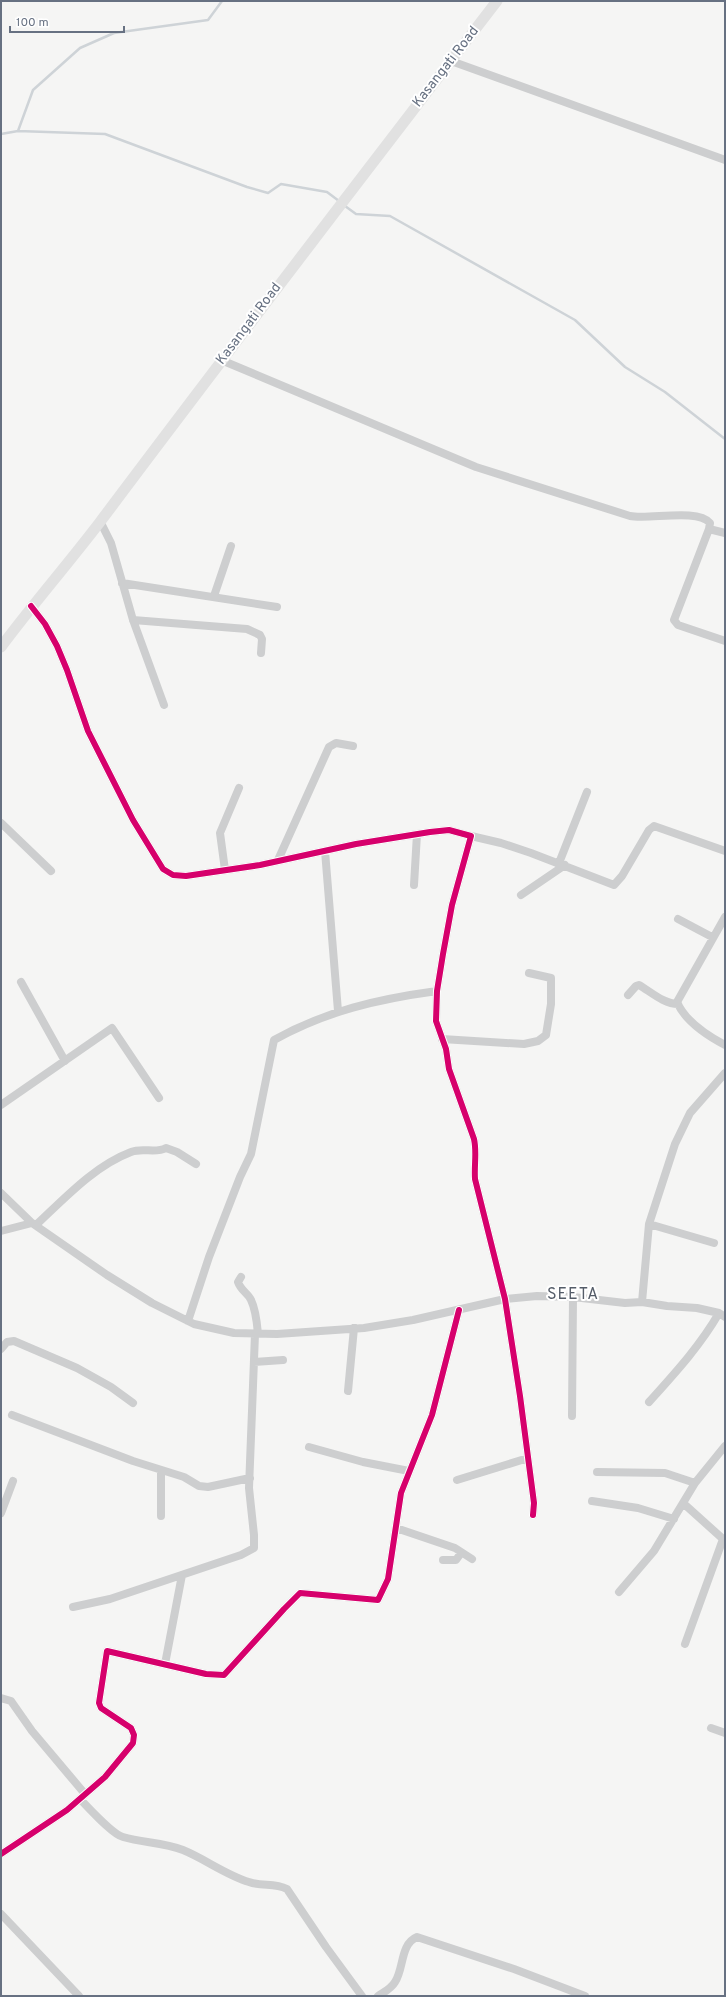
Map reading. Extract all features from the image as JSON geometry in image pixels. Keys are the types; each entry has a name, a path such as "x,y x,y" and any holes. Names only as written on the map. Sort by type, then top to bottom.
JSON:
{"street":[{"name":"Kasangati Road","path":"1,647 31,606 100,521 497,1"},
{"path":"451,61 725,160"},
{"path":"222,360 476,467 630,516 646,518 680,514 706,520 710,523 709,529 674,620 678,625 725,641"},
{"path":"100,521 111,544 133,620 164,705"},
{"path":"709,529 725,533"},
{"path":"214,596 231,546"},
{"path":"122,583 214,596 277,607"},
{"path":"31,606 45,624 57,646 88,730 133,820 163,869 173,875 186,876 260,865 325,851 417,834 449,830 501,843 562,864 610,884 616,884 649,830 654,826 725,851"},
{"path":"133,620 246,629 260,635 262,639 261,653"},
{"path":"278,860 329,748 336,743 353,746"},
{"path":"225,870 220,833 239,788"},
{"path":"522,895 562,864 587,792"},
{"path":"1,823 51,871"},
{"path":"414,885 417,834"},
{"path":"471,836 452,905 437,991 436,1021 476,1148 475,1179 505,1299 534,1503 533,1515"},
{"path":"325,851 338,1011"},
{"path":"725,916 721,930 712,938 678,999 678,1004 689,1018 708,1036 725,1045"},
{"path":"678,919 712,938"},
{"path":"442,1039 524,1044 538,1042 546,1034 551,1004 551,978 529,973"},
{"path":"21,982 65,1061"},
{"path":"628,995 636,986 639,985 665,1001 672,1004 678,1004"},
{"path":"188,1321 209,1257 240,1176 251,1154 274,1040 338,1011 363,1004 437,991"},
{"path":"1,1105 112,1028 159,1098"},
{"path":"642,1302 649,1224 675,1144 690,1113 725,1073"},
{"path":"1,1231 34,1224 93,1175 116,1158 130,1152 142,1149 158,1152 166,1148 177,1152 196,1164"},
{"path":"1,1193 34,1224 106,1275 152,1303 194,1324 234,1333 277,1334 354,1328 413,1320 505,1299 537,1296 573,1297 625,1303 642,1302 667,1306 697,1308 722,1315 687,1360 649,1402"},
{"path":"649,1224 714,1243"},
{"path":"73,1607 110,1599 240,1555 254,1548 249,1488 257,1320 251,1298 241,1290 238,1282 241,1277"},
{"path":"572,1416 573,1297"},
{"path":"1,1854 67,1810 106,1777 133,1743 134,1735 131,1728 101,1708 100,1703 107,1651 206,1674 224,1675 284,1608 300,1593 378,1600 388,1579 401,1493 432,1415 459,1310"},
{"path":"348,1391 354,1328"},
{"path":"1,1349 7,1342 14,1341 77,1368 111,1387 132,1402"},
{"path":"254,1362 283,1360"},
{"path":"12,1416 184,1477 199,1486 208,1487 250,1478"},
{"path":"619,1592 654,1551 695,1482 725,1446"},
{"path":"309,1447 363,1462 409,1471"},
{"path":"457,1480 528,1458"},
{"path":"161,1470 161,1516"},
{"path":"597,1472 665,1473 695,1482"},
{"path":"1,1513 13,1481"},
{"path":"592,1501 638,1508 674,1519"},
{"path":"683,1504 723,1539 685,1644"},
{"path":"396,1528 448,1545 462,1552 472,1560"},
{"path":"443,1560 456,1560 462,1552"},
{"path":"165,1664 182,1575"},
{"path":"1,1698 11,1701 32,1732 102,1821 122,1837 168,1845 182,1850 240,1880 258,1886 277,1884 287,1889 326,1947 362,1996"},
{"path":"711,1728 725,1733"},
{"path":"1,1914 79,1996"},
{"path":"378,1996 396,1982 407,1946 417,1937 514,1969 585,1996"}],"waterway":[{"path":"18,131 33,90 80,48 114,33 208,20 222,1"},
{"path":"1,134 18,131 105,134 247,187 268,193 281,184 327,192 339,201"},
{"path":"345,206 356,214 390,216 575,320 625,367 665,392 725,439"}],"cycle path":[{"path":"31,606 45,624 57,646 88,731 133,820 163,869 173,875 186,876 260,865 356,844 430,832 449,830 471,836 452,905 437,991 436,1021 446,1049 449,1069 474,1139 475,1179 505,1299 534,1503 533,1515"},
{"path":"1,1854 67,1810 105,1777 133,1743 134,1735 131,1728 101,1708 99,1703 107,1651 206,1674 224,1675 300,1593 378,1600 388,1579 401,1493 432,1415 459,1310"}],"district":[{"name":"SEETA","path":"573,1295"}]}
